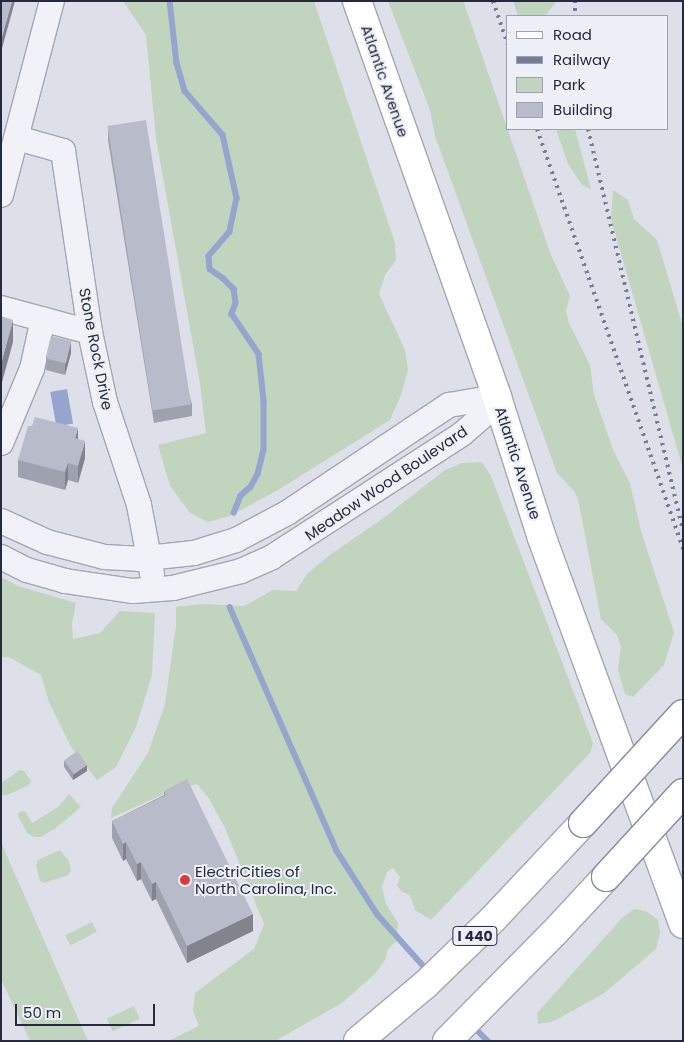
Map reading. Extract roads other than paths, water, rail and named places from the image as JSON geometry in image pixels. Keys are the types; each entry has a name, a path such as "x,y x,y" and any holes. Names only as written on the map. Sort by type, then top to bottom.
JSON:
{"main road":[{"name":"Atlantic Avenue","path":"357,1 497,397 542,538 683,924"},
{"name":"I 440","path":"358,1041 426,984 493,919 683,714"},
{"path":"447,1041 553,934 683,794"}],"street":[{"path":"1,195 52,1"},
{"name":"Stone Rock Drive","path":"17,138 63,151 90,332 105,402 139,505 154,590"},
{"path":"1,308 90,332"},
{"path":"1,443 32,369 43,319"},
{"name":"Meadow Wood Boulevard","path":"1,521 29,536 74,551 104,557 150,559 194,553 236,540 287,513 449,406 497,397"},
{"name":"Meadow Wood Boulevard","path":"1,557 27,570 65,581 133,591 154,590 211,580 241,571 272,557 360,502 462,434 486,413 497,397"},
{"path":"345,476 360,502"}],"water":[{"path":"67,389 73,423 56,426 50,392"}],"waterway":[{"path":"170,1 177,63 185,91 223,135 237,198 230,232 209,256 210,269 234,289 236,303 232,314 259,354 264,401 264,450 258,474 251,487 241,496 234,513"},
{"path":"230,607 337,851 378,915 429,972"},
{"path":"474,1027 488,1041"}],"railway":[{"path":"493,1 507,42"},
{"path":"575,1 575,15"},
{"path":"537,130 683,549"},
{"path":"588,130 683,530"}],"place":[{"name":"ElectriCities of North Carolina, Inc.","path":"185,880"}]}
